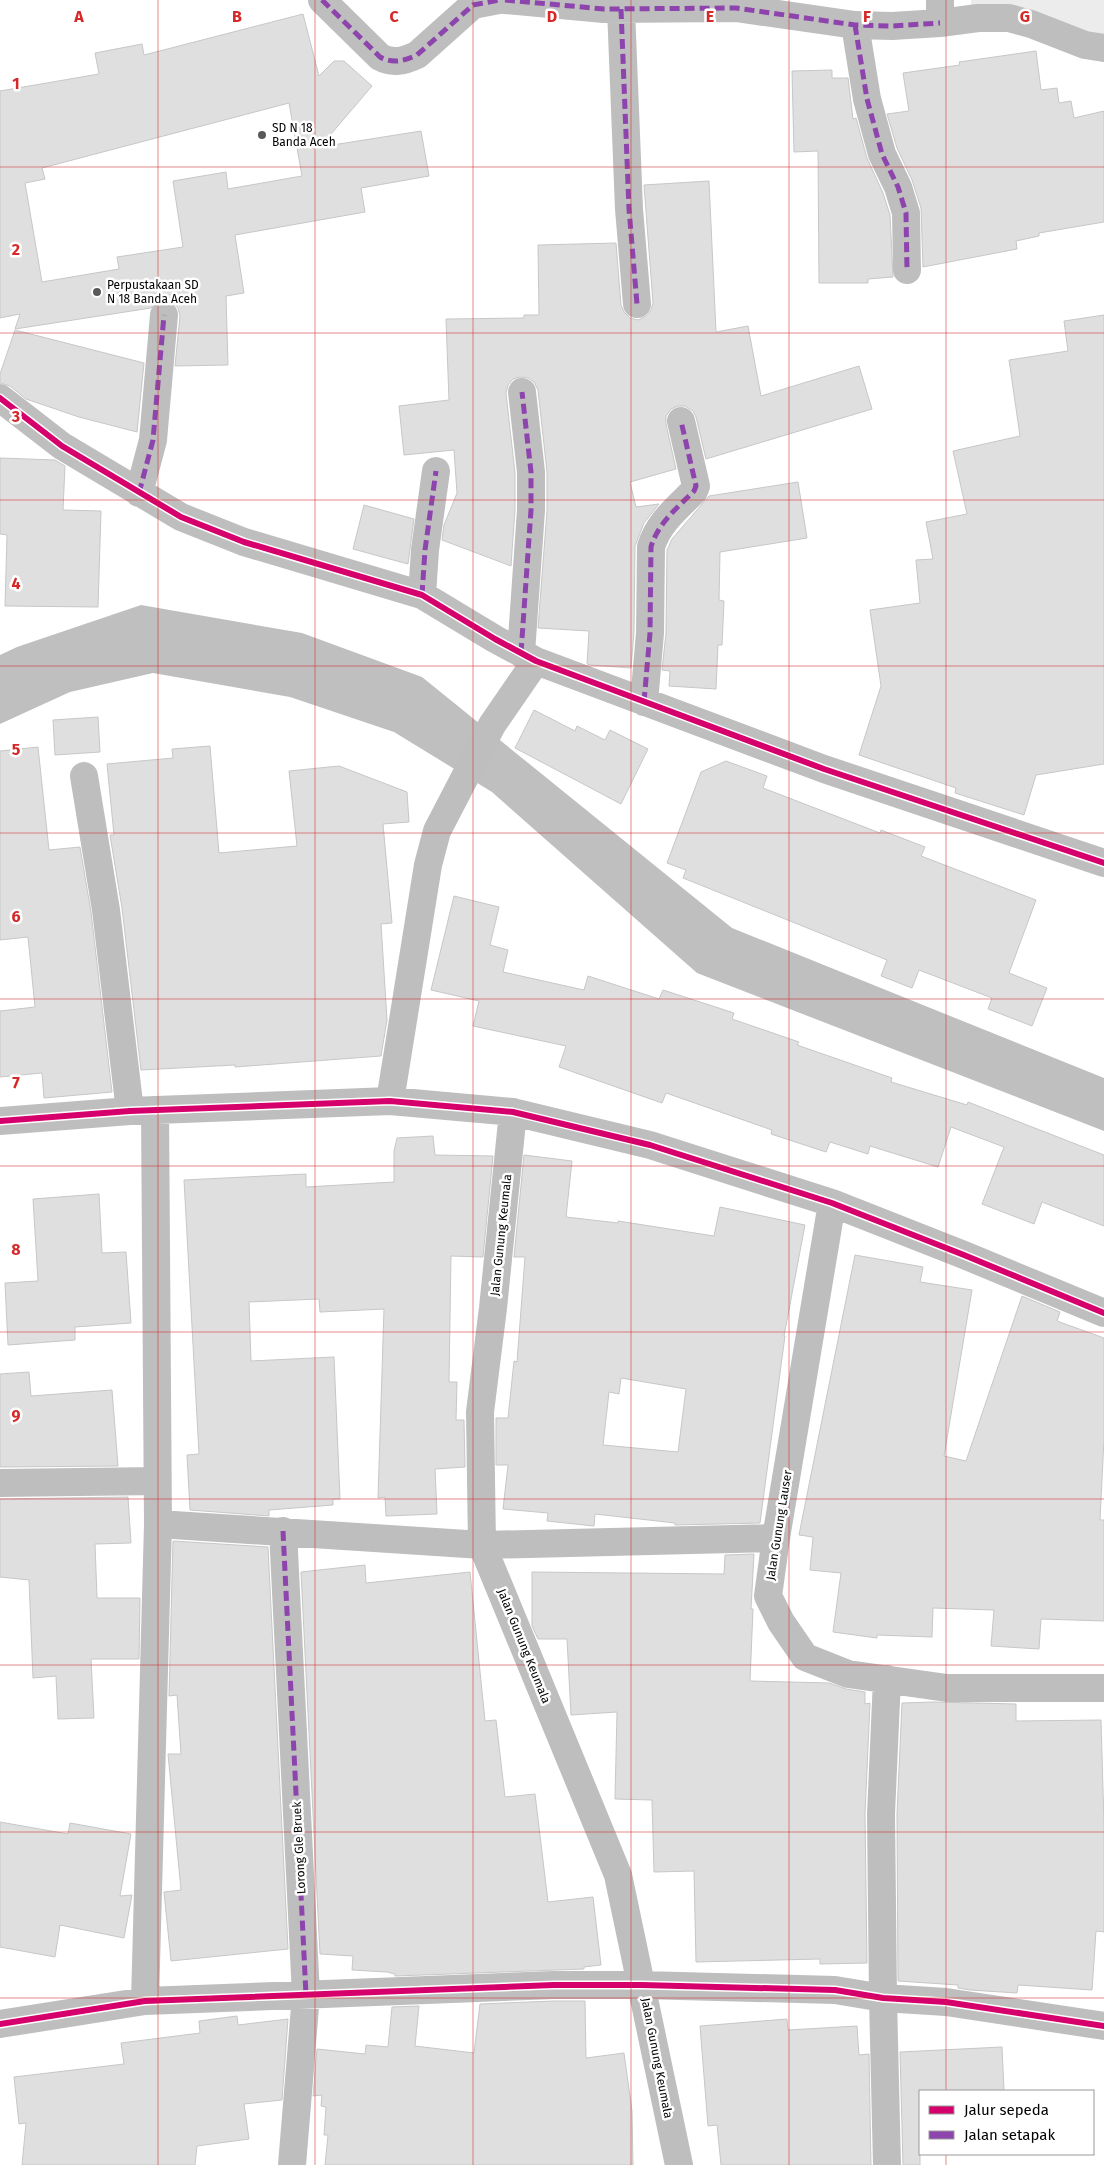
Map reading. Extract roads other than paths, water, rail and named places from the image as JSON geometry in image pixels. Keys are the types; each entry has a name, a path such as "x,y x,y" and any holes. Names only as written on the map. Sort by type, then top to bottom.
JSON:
{"street":[{"path":"322,0 380,57 389,62 406,60 417,55 473,6 499,0"},
{"path":"505,0 610,6 736,4 855,25 892,26 940,11 978,18 1009,18 1031,24 1085,45 1104,48"},
{"path":"610,6 637,304"},
{"path":"855,25 867,99 882,154 898,187 906,213 907,270"},
{"path":"139,493 153,440 164,315"},
{"path":"390,1101 428,865 437,831 529,657 530,472 522,392"},
{"path":"0,398 62,446 181,517 244,542 422,595 529,657 824,769 1104,862"},
{"path":"644,702 650,633 651,547 654,534 694,491 696,486 681,421"},
{"path":"422,595 425,550 436,471"},
{"path":"84,776 142,1111 158,1524 145,2001"},
{"path":"0,1121 142,1111 390,1101 513,1112 650,1145 832,1203 964,1254 1104,1313"},
{"name":"Jalan Gunung Keumala","path":"513,1112 494,1308 480,1412 482,1546 618,1875 679,2165"},
{"name":"Jalan Gunung Lauser","path":"832,1203 768,1596 781,1622 805,1657 848,1674 947,1688 1104,1688"},
{"path":"0,1483 157,1481"},
{"path":"158,1524 482,1546 776,1538"},
{"name":"Lorong Gle Bruek","path":"283,1531 306,1995 292,2165"},
{"path":"887,1679 881,1814 887,2165"},
{"path":"0,2024 145,2001 554,1985 642,1985 835,1990 883,1998 946,2002 1104,2026"}],"place":[{"name":"SD N 18 Banda Aceh","path":"262,135"},
{"name":"Perpustakaan SD N 18 Banda Aceh","path":"97,292"}]}
